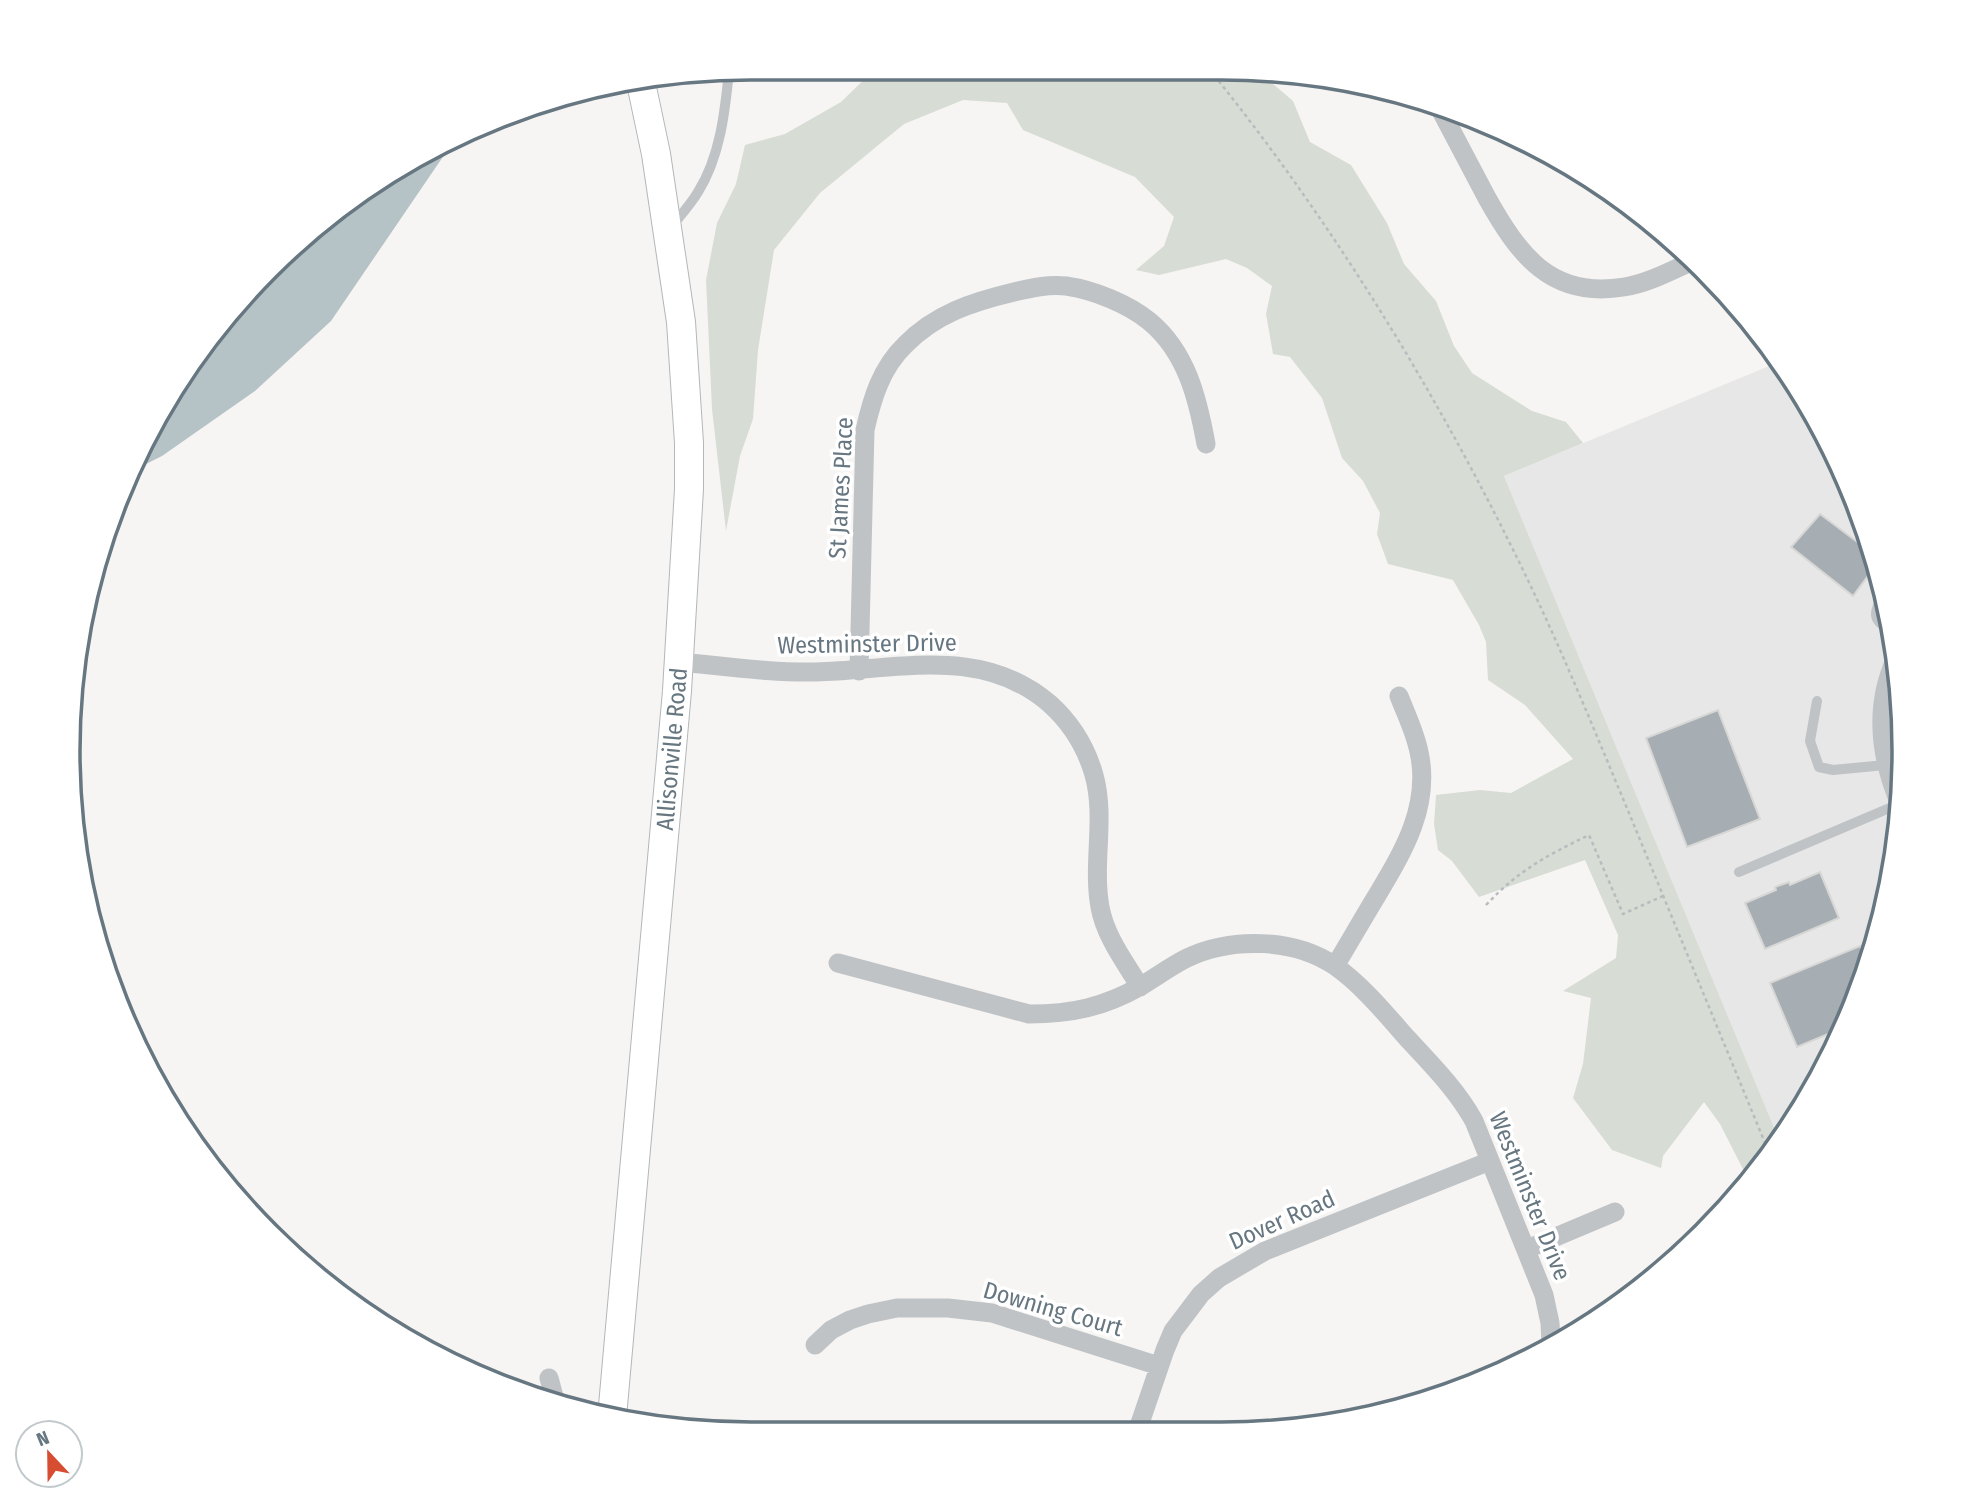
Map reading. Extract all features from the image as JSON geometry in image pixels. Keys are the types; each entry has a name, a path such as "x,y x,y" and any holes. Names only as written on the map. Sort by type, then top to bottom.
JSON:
{"main road":[{"name":"Allisonville Road","path":"613,1408 687,547 689,443 681,322 669,230 642,90"}],"street":[{"path":"1446,119 1508,235 1536,265 1554,278 1587,288 1626,287 1683,265"},
{"name":"St James Place","path":"859,671 865,430 870,405 877,385 892,360 912,338 939,317 985,299 1040,286 1065,286 1120,304 1149,321 1168,341 1188,372 1199,405 1206,444"},
{"name":"Westminster Drive","path":"679,662 797,672 859,671 934,664 978,668 1003,675 1021,684 1059,712 1082,744 1094,777 1100,908 1114,944 1140,987 1188,958 1236,943 1295,948 1335,966 1401,1030 1467,1108 1544,1295 1551,1336"},
{"path":"1889,681 1884,695 1882,731 1884,758 1891,781"},
{"path":"1335,966 1403,852 1420,804 1422,781 1419,753 1399,696"},
{"path":"838,963 1029,1014 1053,1014 1097,1007 1140,987"},
{"name":"Dover Road","path":"1140,1422 1174,1331 1201,1294 1219,1278 1265,1251 1490,1161"},
{"path":"1527,1249 1615,1212"},
{"name":"Downing Court","path":"815,1345 831,1330 868,1314 897,1308 948,1308 992,1313 1159,1366"},
{"path":"549,1378 553,1392"}],"lane":[{"path":"669,230 699,192 712,165 724,119 728,81"},
{"path":"1877,607 1876,618 1881,624"},
{"path":"1817,701 1810,741 1819,767 1833,769 1892,755"},
{"path":"1739,872 1890,808"}],"path":[{"path":"1218,80 1276,156 1371,296 1451,431 1524,571 1557,642 1765,1144"},
{"path":"1486,905 1507,883 1536,861 1589,835 1623,914 1663,897"}],"shaded area":[{"path":"864,80 1221,80 1272,83 1293,101 1310,142 1351,165 1387,223 1404,264 1436,301 1454,346 1472,373 1532,411 1566,422 1583,443 1504,476 1775,1130 1744,1172 1720,1124 1704,1102 1663,1156 1661,1168 1612,1150 1573,1098 1583,1064 1591,998 1563,991 1616,958 1618,935 1585,860 1479,897 1452,861 1438,850 1434,824 1436,795 1480,790 1511,793 1573,759 1525,705 1488,680 1486,642 1453,580 1388,564 1377,534 1380,513 1363,481 1342,458 1322,398 1290,357 1273,354 1266,314 1272,286 1247,268 1226,259 1159,275 1136,270 1164,246 1174,217 1135,177 1023,130 1007,103 963,100 904,124 820,193 774,250 758,350 753,419 740,456 726,531 712,409 706,280 717,223 736,184 745,145 785,134 841,102"},
{"path":"444,156 331,321 255,391 162,456 146,464 170,416 219,343 277,277 343,219 416,170"},
{"path":"1770,366 1803,416 1841,495 1870,578 1887,664 1892,752 1887,839 1870,925 1857,967 1823,1048 1803,1087 1775,1130 1504,476"}],"building":[{"path":"1820,514 1859,543 1869,575 1853,596 1791,547"},
{"path":"1718,710 1760,819 1687,847 1646,738"},
{"path":"1820,872 1839,918 1765,949 1745,903 1776,890 1775,887 1789,882 1790,885"},
{"path":"1860,946 1862,951 1857,967 1830,1033 1797,1047 1770,983"}]}
